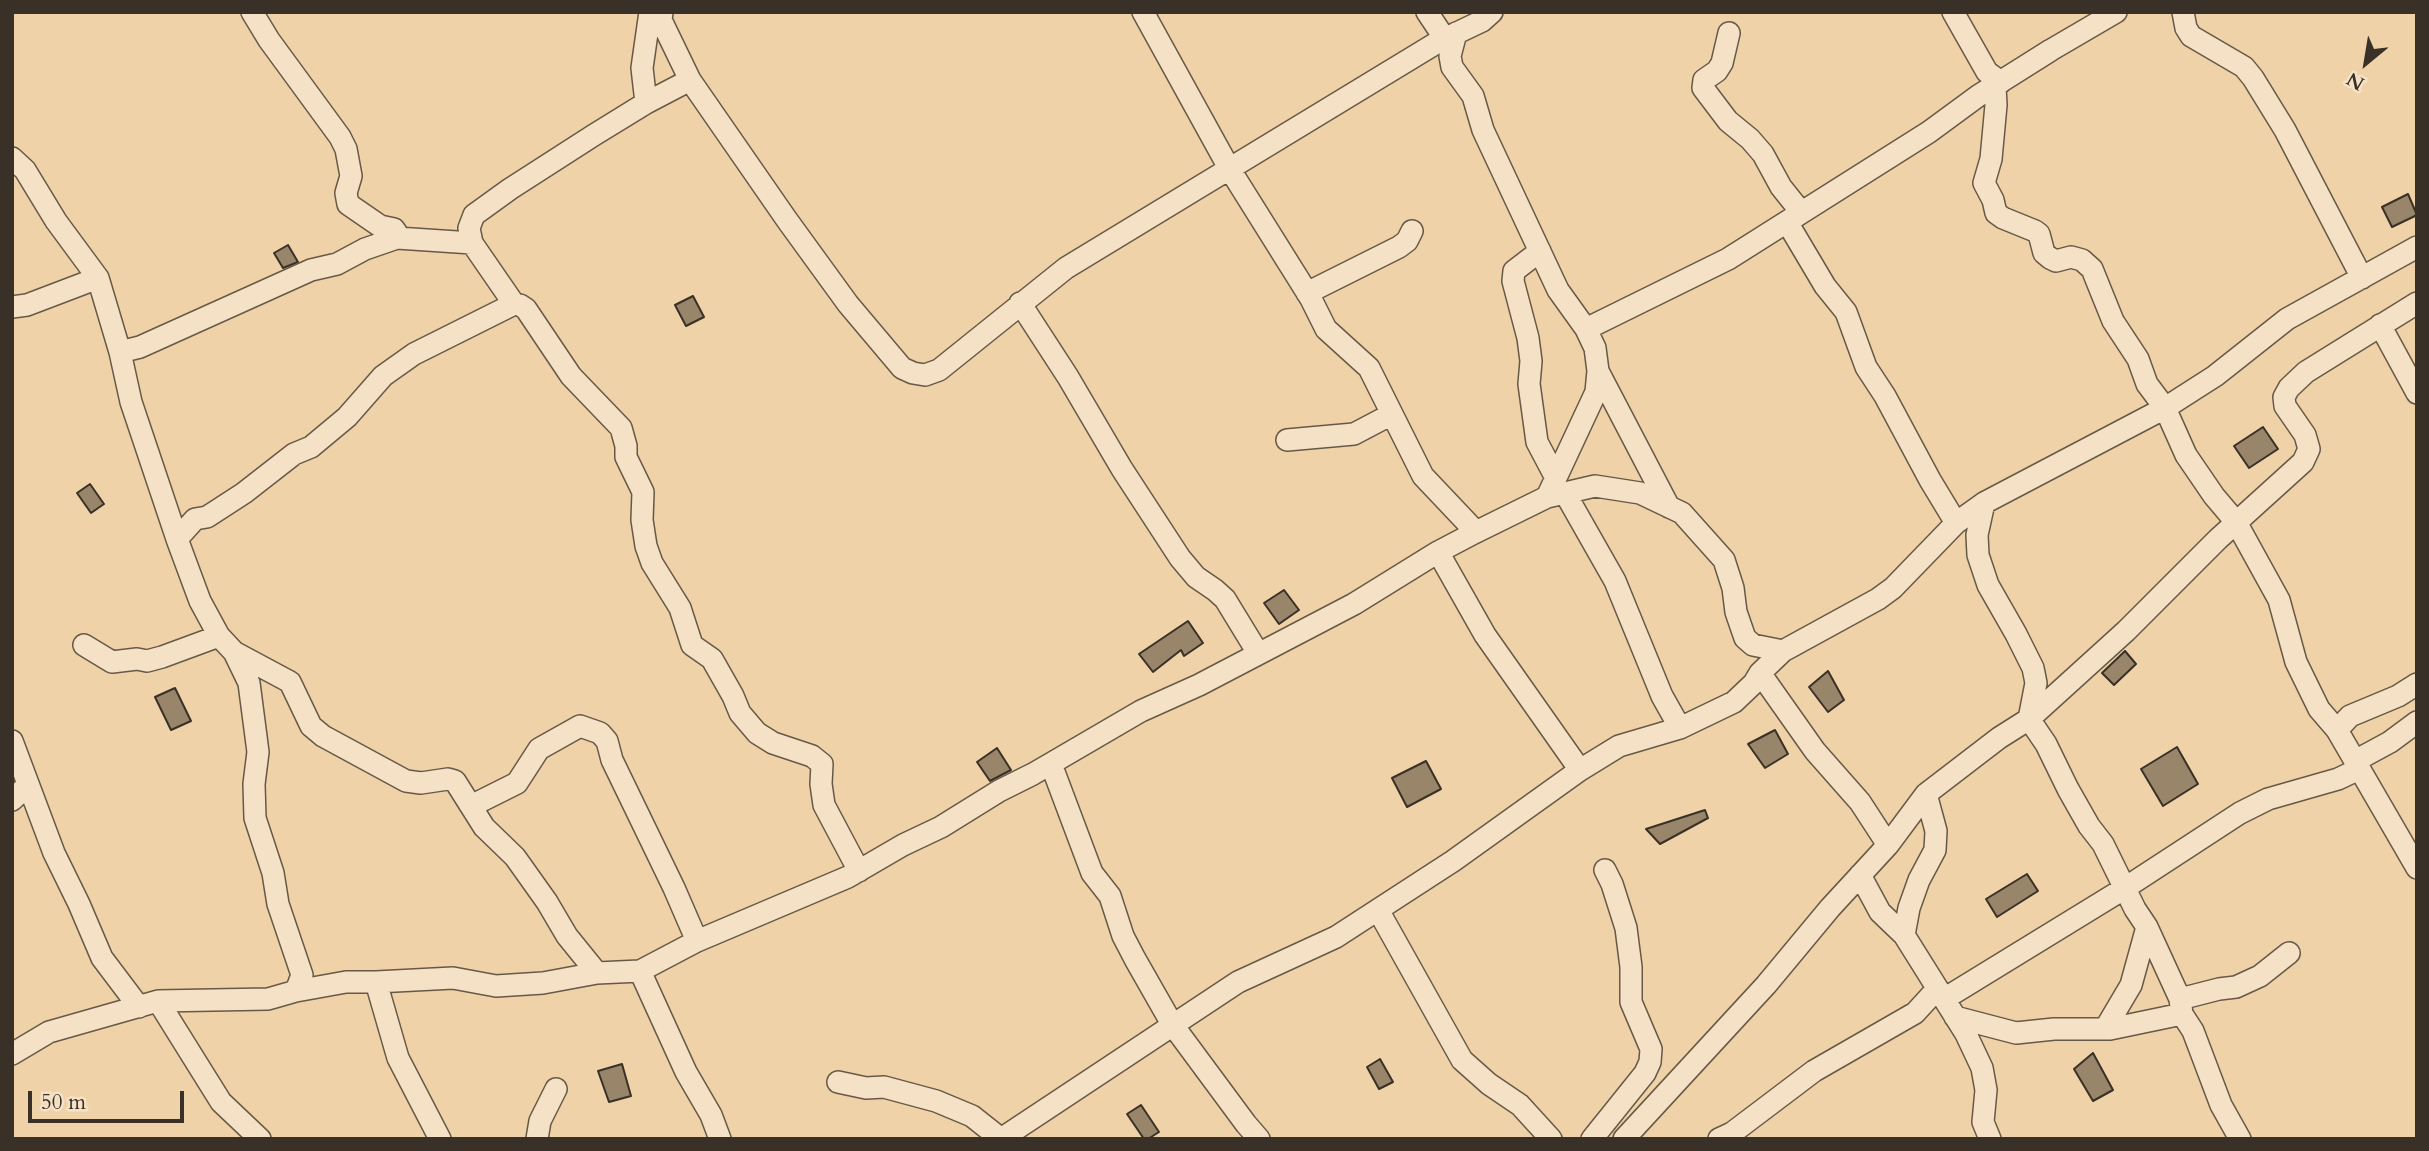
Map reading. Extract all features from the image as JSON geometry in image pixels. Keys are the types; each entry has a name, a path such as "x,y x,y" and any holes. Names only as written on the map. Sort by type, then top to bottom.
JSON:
{"street":[{"path":"252,12 269,40 340,136 346,149 351,176 345,198 348,204 380,226 394,229 397,238"},
{"path":"646,103 642,68 650,12"},
{"path":"1143,12 1229,168 1307,293 1326,330 1369,368 1423,476 1476,532"},
{"path":"1427,12 1447,42 1452,67 1473,96 1483,130 1558,290 1586,329 1595,348 1598,372 1596,392 1556,489"},
{"path":"661,13 661,20 690,80 848,304 902,368 925,375 939,370 1066,268 1229,168 1482,21 1492,12"},
{"path":"1953,12 1990,84 1996,105 1991,159 1984,183 1996,213 2039,234 2044,253 2050,258 2056,261 2071,257 2082,260 2092,269 2113,321 2138,359 2147,384 2165,408 2186,456 2236,522 2279,600 2296,662 2319,709 2337,730 2417,868"},
{"path":"1586,329 1728,259 1929,132 1990,84 2116,12"},
{"path":"2183,12 2186,28 2191,36 2244,67 2253,78 2285,130 2362,278"},
{"path":"1729,33 1722,63 1717,71 1704,80 1703,88 1728,121 1763,154 1781,187 1825,286 1846,312 1866,366 1956,523"},
{"path":"514,304 472,243 469,229 474,215 510,189 646,103 690,80"},
{"path":"12,158 25,170 56,221 98,278 120,352 131,402 200,601 219,636 234,652 249,683 258,752 254,784 255,818 273,873 278,904 305,984"},
{"path":"1307,293 1399,247 1408,241 1412,231"},
{"path":"120,352 140,347 311,270 337,264 397,238 472,243"},
{"path":"838,1082 866,1088 884,1087 936,1101 972,1116 1001,1139 1238,982 1336,937 1453,861 1580,770 1619,746 1680,728 1734,702 1783,651 1893,589 1956,523 1984,503 2165,408 2215,376 2287,319 2417,247"},
{"path":"1540,251 1514,271 1513,281 1528,338 1531,361 1529,384 1538,442 1556,489 1615,581 1662,696 1680,728"},
{"path":"12,307 27,305 98,278"},
{"path":"1020,303 1180,558 1196,578 1225,599 1258,653"},
{"path":"1624,1139 1766,985 1888,845 1926,794 1999,738 2029,719 2126,631 2236,522 2303,462 2309,449 2305,435 2285,406 2284,397 2289,388 2306,372 2417,303"},
{"path":"177,538 194,519 208,517 294,454 311,447 346,417 383,376 414,355 514,304 520,305 526,309 571,376 621,428 626,457 643,492 642,520 646,546 652,563 680,608 692,645 712,659 740,713 757,733 773,743 812,756 822,764 824,805 859,871"},
{"path":"2380,325 2417,393"},
{"path":"1598,372 1669,507"},
{"path":"1287,440 1354,434 1392,414"},
{"path":"12,1054 49,1032 148,1004 268,999 305,984 453,978 496,986 543,983 597,973 640,971 697,941 859,871 1141,711 1199,685 1354,604 1438,552 1556,489 1595,486 1640,493 1682,513 1724,560 1745,638 1753,645 1783,651"},
{"path":"1984,503 1977,535 1978,555 1988,584 2033,667 2036,683 2029,719 2046,744 2089,826 2103,844 2135,909 2147,927 2193,1031 2221,1105 2239,1139"},
{"path":"1438,552 1485,635 1580,770"},
{"path":"84,645 112,662 147,660 219,636"},
{"path":"234,652 290,682 311,726 323,736 406,781 455,781 484,827 515,857 567,936 597,973"},
{"path":"1760,673 1815,751 1860,802 1888,845"},
{"path":"2337,730 2350,716 2398,696 2417,684"},
{"path":"1719,1139 1731,1133 1814,1071 1915,1013 1946,1002 2201,837 2268,799 2338,779 2417,722"},
{"path":"471,806 517,783 539,748 580,726 600,733 607,741 612,760 697,941"},
{"path":"12,741 54,853 102,958 148,1004 221,1102 260,1139"},
{"path":"1051,764 1092,873 1110,896 1123,936 1172,1024 1259,1139"},
{"path":"12,800 28,785"},
{"path":"1904,935 1909,908 1919,880 1935,850 1936,831 1926,794"},
{"path":"1592,1139 1645,1073 1650,1062 1651,1049 1631,1002 1631,967 1626,928 1605,870"},
{"path":"1860,875 1880,912 1904,935 1946,1002 1982,1068 1986,1090 1983,1122 1990,1139"},
{"path":"1378,909 1462,1060 1489,1084 1520,1105 1551,1139"},
{"path":"2105,1029 2131,985 2147,927"},
{"path":"1946,1002 2015,1033 2054,1029 2105,1029 2181,1007 2236,987 2260,976 2289,953"},
{"path":"640,971 686,1072 711,1115 720,1139"},
{"path":"376,982 398,1058 440,1139"},
{"path":"537,1139 540,1121 556,1089"}],"building":[{"path":"2408,194 2417,215 2392,227 2382,207"},
{"path":"288,245 298,262 283,268 274,253"},
{"path":"693,296 704,317 686,326 675,305"},
{"path":"2263,427 2278,449 2249,468 2234,446"},
{"path":"90,484 104,504 91,513 77,493"},
{"path":"1284,590 1299,610 1279,624 1264,603"},
{"path":"1188,621 1203,643 1184,656 1181,650 1153,672 1139,654"},
{"path":"2125,651 2136,664 2114,685 2102,673"},
{"path":"1828,671 1844,700 1828,712 1809,687"},
{"path":"175,688 191,721 171,730 155,697"},
{"path":"1775,730 1788,754 1765,768 1748,744"},
{"path":"2177,747 2198,784 2163,806 2141,769"},
{"path":"997,748 1011,770 990,781 977,762"},
{"path":"1426,761 1441,789 1407,807 1392,778"},
{"path":"1705,810 1708,818 1660,844 1646,829"},
{"path":"2027,874 2038,891 1997,917 1986,899"},
{"path":"2093,1053 2113,1090 2093,1101 2074,1069"},
{"path":"1380,1059 1393,1082 1379,1089 1367,1067"},
{"path":"622,1064 631,1096 609,1102 598,1071"},
{"path":"1141,1105 1159,1132 1148,1139 1144,1139 1127,1114"}]}
